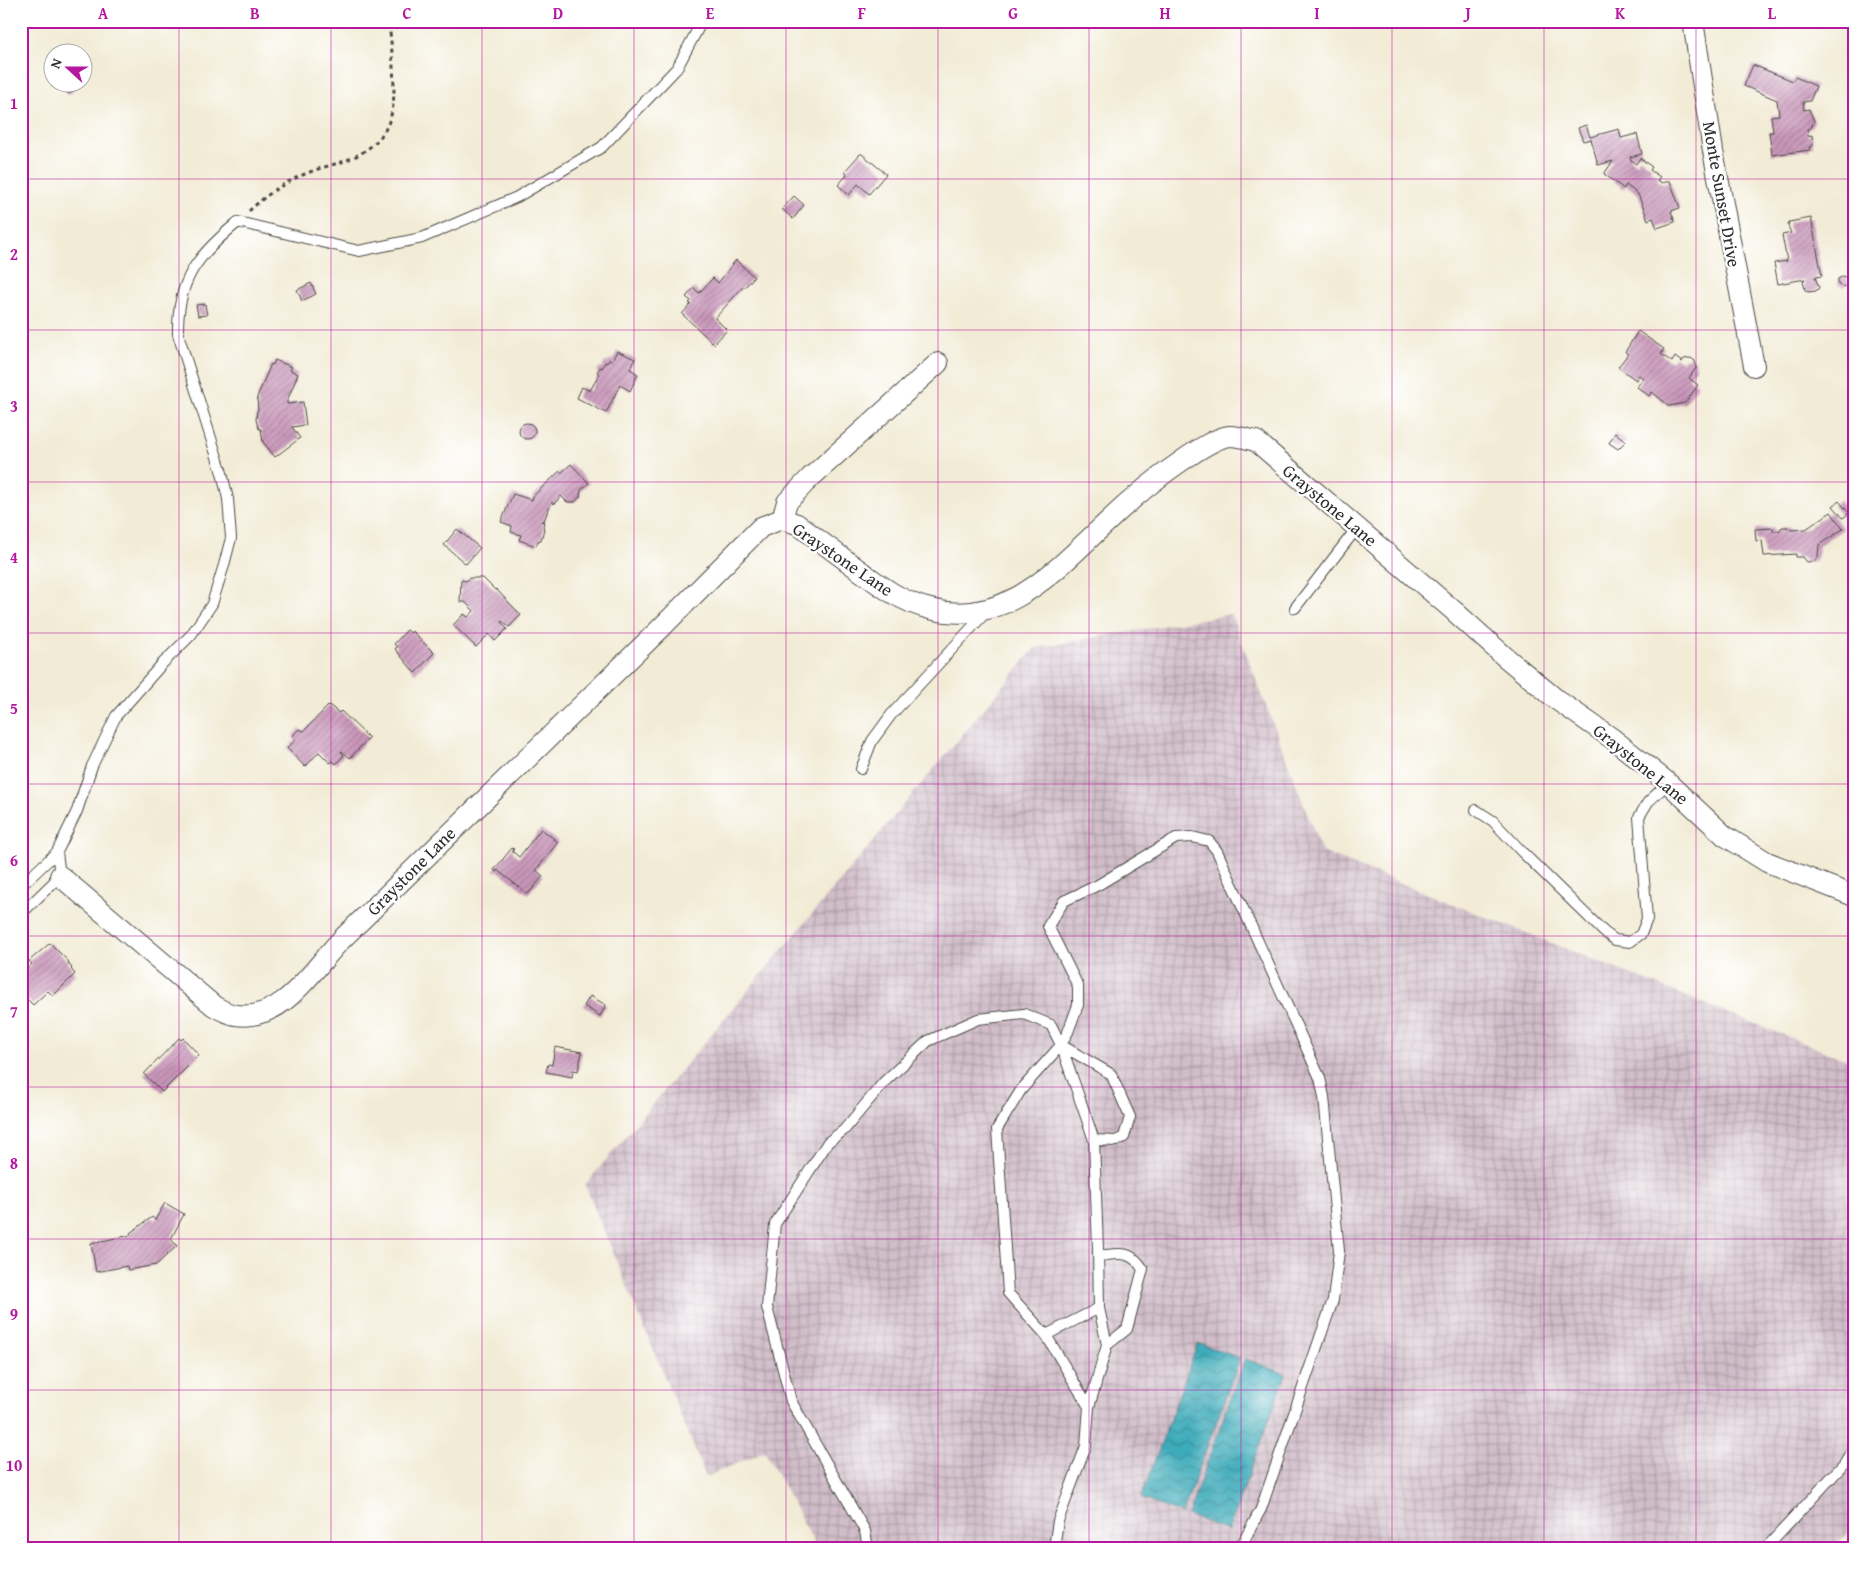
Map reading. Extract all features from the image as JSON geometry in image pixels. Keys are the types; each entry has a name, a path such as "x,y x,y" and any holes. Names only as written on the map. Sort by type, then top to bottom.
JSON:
{"street":[{"name":"Monte Sunset Drive","path":"1693,21 1712,151 1754,366"},
{"name":"Graystone Lane","path":"782,519 787,502 810,478 938,363"},
{"name":"Graystone Lane","path":"60,876 214,1006 234,1015 257,1015 267,1011 295,991 337,944 662,627 761,527 782,519 797,524 889,592 928,609 965,614 988,610 1004,605 1040,583 1065,563 1145,489 1203,447 1228,436 1239,436 1256,441 1550,694 1613,739 1668,783 1725,836 1767,862 1854,896"}],"lane":[{"path":"21,886 57,852 77,811 92,766 116,716 163,663 191,636 212,604 224,565 230,538 228,499 222,473 178,334 178,312 184,287 196,263 212,244 238,222 359,251 422,238 517,197 602,147 678,68 702,21"},
{"path":"1295,608 1357,528"},
{"path":"861,769 872,741 891,715 988,610"},
{"path":"1476,810 1493,821 1604,932 1615,940 1630,942 1641,934 1648,920 1640,817 1644,806 1668,783"},
{"path":"1089,1407 1046,1336 1008,1293 997,1129 1021,1090 1061,1045 1078,1005 1078,986 1048,926 1064,901 1098,885 1176,838 1192,836 1209,842 1217,851 1320,1078 1324,1097 1339,1251 1333,1300 1261,1509 1240,1548"},
{"path":"21,914 60,876 57,852"},
{"path":"868,1548 865,1531 791,1401 767,1307 775,1224 828,1142 844,1130 884,1082 928,1041 978,1019 1024,1014 1051,1025 1061,1045 1094,1140 1099,1308 1107,1345 1089,1407 1086,1446 1058,1521 1054,1548"},
{"path":"1061,1045 1111,1074 1130,1117 1124,1137 1116,1141 1094,1140"},
{"path":"1098,1256 1124,1254 1136,1259 1143,1269 1127,1329 1107,1345"},
{"path":"1046,1336 1099,1308"},
{"path":"1766,1548 1843,1465 1854,1448"}],"path":[{"path":"238,222 278,186 310,172 352,158 373,146 383,134 391,119 395,96 388,21"}],"shaded area":[{"path":"1231,614 1322,852 1854,1063 1854,1528 1833,1548 817,1548 765,1451 706,1477 585,1185 1035,648"}],"water":[{"path":"1198,1343 1240,1358 1182,1514 1141,1498"},
{"path":"1245,1359 1286,1374 1228,1531 1188,1515"}],"building":[{"path":"1753,65 1793,81 1795,77 1816,86 1810,101 1803,102 1804,110 1809,109 1814,121 1811,128 1807,129 1808,136 1812,135 1813,146 1809,147 1810,150 1772,155 1769,132 1773,132 1771,116 1779,115 1777,100 1744,86"},
{"path":"1586,125 1590,137 1619,129 1621,138 1637,134 1642,154 1630,157 1631,160 1636,164 1640,158 1652,167 1650,170 1660,177 1657,180 1662,183 1670,181 1680,208 1671,211 1675,222 1657,228 1653,218 1648,220 1638,194 1626,185 1624,189 1604,174 1613,161 1598,165 1591,139 1583,141 1578,128"},
{"path":"860,154 886,174 869,194 858,184 849,195 838,185 847,175 845,171"},
{"path":"794,196 804,205 793,219 782,209"},
{"path":"1811,218 1822,276 1815,277 1819,288 1816,291 1808,292 1805,290 1803,281 1805,279 1778,284 1774,263 1787,261 1782,235 1791,233 1788,226 1789,222"},
{"path":"736,260 754,277 715,318 727,330 714,344 682,314 691,304 689,303 691,301 686,297 694,288 699,293 713,278 718,283"},
{"path":"1843,276 1848,279 1848,284 1844,287 1838,285 1838,279"},
{"path":"311,283 316,294 302,301 297,290"},
{"path":"205,304 207,315 198,316 196,305"},
{"path":"1638,331 1664,349 1661,354 1672,362 1675,357 1682,362 1684,359 1691,358 1695,361 1696,368 1689,378 1698,385 1685,403 1669,406 1652,392 1649,396 1637,387 1643,378 1639,375 1636,380 1618,367 1628,354 1625,352"},
{"path":"617,351 635,359 630,369 638,374 630,391 620,385 606,413 577,398 582,387 590,391 599,374 597,372 600,367 602,368 605,362 607,363 610,359 612,361"},
{"path":"275,360 292,367 290,370 298,374 287,404 303,402 306,425 292,427 300,438 275,457 263,442 261,429 259,429 256,420 258,410 257,397 271,364 273,365"},
{"path":"524,423 530,423 535,428 533,437 524,439 519,434 519,428"},
{"path":"1615,433 1626,441 1618,449 1609,443"},
{"path":"1854,437 1854,448 1848,445"},
{"path":"571,464 589,483 581,490 580,497 575,502 567,502 561,496 554,504 552,502 544,521 541,521 544,522 544,529 541,540 538,541 536,546 519,540 521,535 511,532 512,526 501,522 513,494 532,500 533,496 560,471 561,473"},
{"path":"1839,501 1849,513 1843,518 1833,506"},
{"path":"1831,512 1843,529 1819,545 1818,556 1815,561 1807,562 1803,557 1796,557 1796,554 1764,556 1762,540 1756,541 1755,529 1773,528 1773,531 1779,531 1782,527 1788,527 1791,530 1806,529"},
{"path":"457,529 480,548 466,564 444,545"},
{"path":"469,578 483,578 521,615 509,627 501,622 507,629 495,641 489,634 476,647 453,625 464,614 468,617 474,611 465,602 460,602 461,580 466,581"},
{"path":"407,630 411,633 412,631 434,653 415,673 395,649 397,647 394,644"},
{"path":"329,705 339,713 341,711 369,738 350,758 342,751 344,755 336,764 333,761 330,763 319,752 305,767 287,748 296,740 293,738 294,734 299,729 304,731"},
{"path":"541,829 558,842 536,870 543,876 528,894 497,870 496,872 494,870 512,848 514,849 512,851 519,857"},
{"path":"50,943 69,962 75,974 53,996 48,991 33,1005 21,993 21,967 25,971 32,964 29,961"},
{"path":"590,996 606,1005 600,1016 584,1006"},
{"path":"179,1038 181,1040 183,1038 199,1055 162,1092 144,1074"},
{"path":"555,1047 582,1052 578,1071 573,1070 572,1077 546,1072 548,1064 552,1065"},
{"path":"165,1203 184,1214 171,1239 177,1246 156,1265 128,1270 127,1266 96,1272 91,1243 131,1235 130,1233 152,1217 155,1220"}]}
